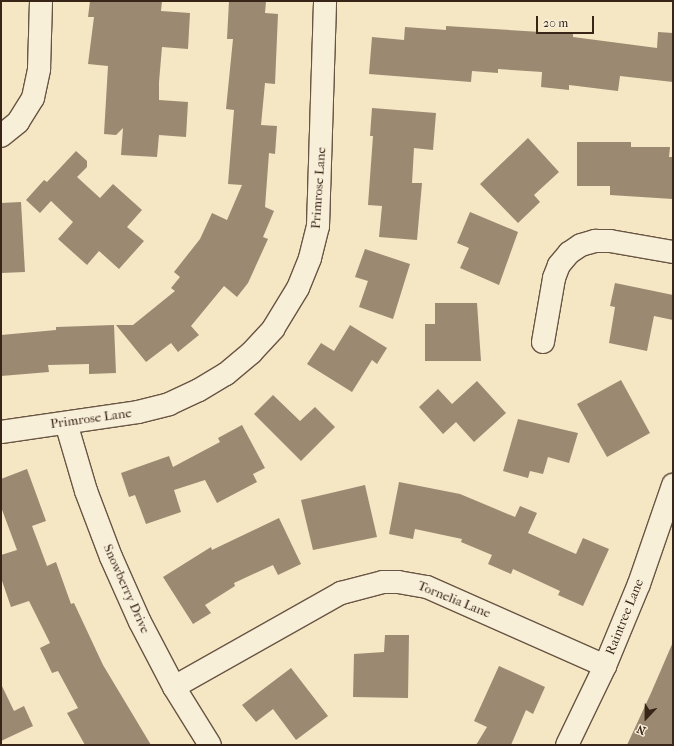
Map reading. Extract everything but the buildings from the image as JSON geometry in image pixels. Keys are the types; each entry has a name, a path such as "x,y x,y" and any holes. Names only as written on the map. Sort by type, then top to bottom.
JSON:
{"street":[{"path":"1,136 18,122 33,98 39,69 41,1"},
{"name":"Primrose Lane","path":"1,432 138,412 169,404 199,390 226,374 251,353 282,316 306,270 318,226 325,1"},
{"path":"543,342 554,278 560,264 569,253 581,245 595,241 610,241 673,252"},
{"name":"Snowberry Drive","path":"66,423 86,490 110,557 140,622 174,687 210,745"},
{"name":"Raintree Lane","path":"567,745 605,666 639,584 673,485"},
{"name":"Tornelia Lane","path":"174,687 340,593 383,582 398,582 427,587 605,666"}]}
